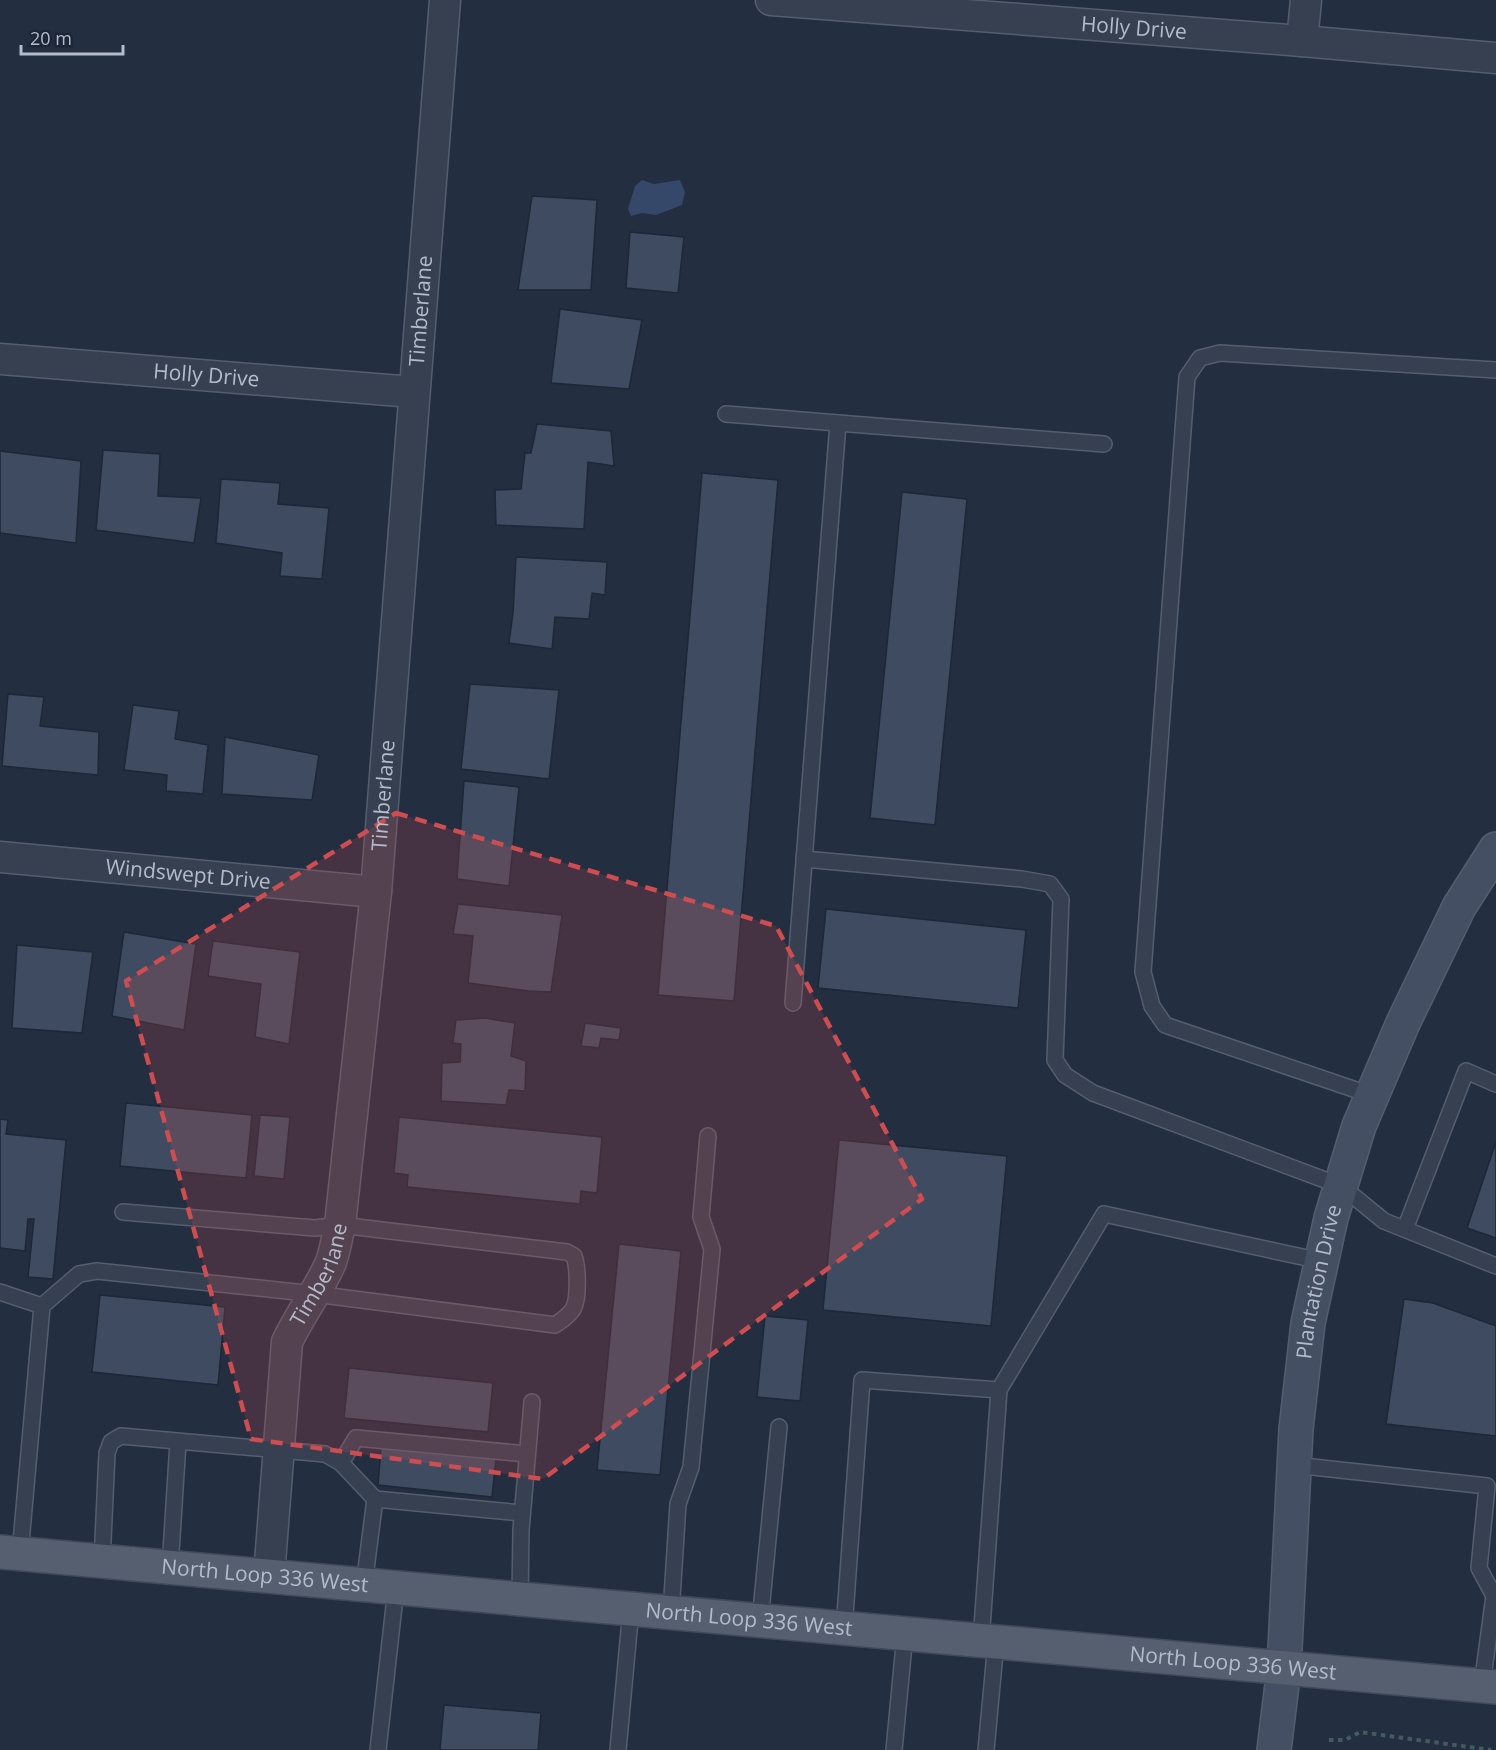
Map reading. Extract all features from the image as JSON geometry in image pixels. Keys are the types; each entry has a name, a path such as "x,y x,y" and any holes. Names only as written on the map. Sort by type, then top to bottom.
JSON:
{"main road":[{"name":"North Loop 336 West","path":"10,1553 1489,1686"}],"street":[{"name":"Timberlane","path":"269,1576 287,1342 300,1314 315,1294 332,1260 340,1225 376,892 445,0"},
{"name":"Holly Drive","path":"771,0 1302,40 1496,58"},
{"path":"1302,40 1306,0"},
{"name":"Holly Drive","path":"0,359 413,392"},
{"name":"Plantation Drive","path":"1274,1750 1284,1668 1296,1429 1308,1323 1321,1261 1341,1186 1371,1095 1403,1023 1460,907 1496,849"},
{"name":"Windswept Drive","path":"0,857 376,892"}],"lane":[{"path":"1371,1095 1165,1025 1152,1006 1143,972 1187,377 1200,358 1220,353 1496,370"},
{"path":"726,414 1104,444"},
{"path":"793,1003 838,423"},
{"path":"804,859 1050,884 1061,899 1055,1060 1065,1075 1094,1093 1341,1186 1384,1221 1496,1266"},
{"path":"1405,1229 1466,1071 1496,1084"},
{"path":"671,1613 678,1504 691,1467 712,1249 701,1217 708,1136"},
{"path":"10,1553 42,1306 79,1274 97,1271 315,1294 555,1325 567,1317 575,1307 578,1266 574,1256 567,1252 340,1225 315,1228 123,1212"},
{"path":"986,1750 999,1390 1104,1214 1321,1261"},
{"path":"0,1292 42,1306"},
{"path":"844,1629 862,1380 999,1390"},
{"path":"520,1599 522,1513 532,1402"},
{"path":"760,1621 779,1427"},
{"path":"102,1562 107,1453 111,1442 121,1436 325,1454 341,1463 375,1499 380,1587 378,1750"},
{"path":"341,1463 356,1438 528,1454"},
{"path":"170,1568 178,1442"},
{"path":"1294,1465 1487,1486 1479,1568 1494,1596 1489,1686"},
{"path":"375,1499 522,1513"},
{"path":"618,1750 631,1609"},
{"path":"894,1750 905,1634"}],"path":[{"path":"1329,1740 1345,1740 1360,1732 1491,1750"}],"highlighted area":[{"path":"396,813 776,926 922,1199 543,1479 251,1439 126,981"}],"water":[{"path":"642,180 654,184 680,180 685,192 682,205 656,215 642,213 631,216 628,209 635,186"}],"building":[{"path":"532,196 597,200 591,290 518,290"},
{"path":"630,232 684,237 678,293 626,288"},
{"path":"560,309 642,320 629,389 551,383"},
{"path":"537,424 611,431 614,466 588,462 584,529 496,525 495,490 521,489 525,453 531,453"},
{"path":"103,450 160,454 158,496 201,498 194,543 96,530"},
{"path":"0,451 81,461 76,543 0,533"},
{"path":"702,473 778,480 734,1001 658,995"},
{"path":"221,479 280,483 278,504 329,508 322,579 280,576 282,553 216,543"},
{"path":"902,492 967,499 935,825 870,818"},
{"path":"516,557 607,562 605,595 592,593 589,619 555,617 552,649 509,643"},
{"path":"470,684 559,690 549,779 461,769"},
{"path":"8,694 44,697 40,726 99,732 98,775 2,766"},
{"path":"133,705 179,711 175,739 208,745 203,794 166,791 167,775 124,770"},
{"path":"225,737 319,755 312,800 222,794"},
{"path":"464,781 519,787 509,886 457,879"},
{"path":"458,904 562,915 551,992 468,983 473,936 453,934"},
{"path":"826,909 1026,930 1018,1008 818,988"},
{"path":"124,932 196,944 184,1030 112,1016"},
{"path":"213,941 300,952 289,1044 255,1037 261,984 208,976"},
{"path":"17,945 93,952 82,1033 12,1028"},
{"path":"485,1018 515,1023 511,1056 526,1061 525,1091 509,1090 506,1105 441,1101 442,1063 460,1062 461,1044 453,1043 456,1020"},
{"path":"585,1023 621,1028 619,1040 601,1038 599,1048 581,1046"},
{"path":"126,1103 252,1115 246,1178 120,1166"},
{"path":"260,1115 290,1117 284,1179 254,1176"},
{"path":"399,1117 602,1137 597,1193 581,1191 580,1204 407,1187 408,1175 394,1173"},
{"path":"0,1119 8,1120 6,1134 66,1140 53,1279 28,1277 34,1219 28,1219 25,1251 0,1248"},
{"path":"839,1140 1007,1156 991,1326 823,1310"},
{"path":"1496,1142 1496,1238 1467,1228"},
{"path":"619,1244 681,1251 660,1475 597,1470"},
{"path":"100,1295 225,1307 218,1385 92,1372"},
{"path":"1404,1299 1433,1303 1496,1326 1496,1436 1386,1424"},
{"path":"765,1316 808,1320 800,1401 757,1397"},
{"path":"349,1368 493,1383 488,1432 344,1418"},
{"path":"381,1448 496,1459 492,1497 378,1485"},
{"path":"444,1705 541,1713 538,1750 440,1750"}]}
